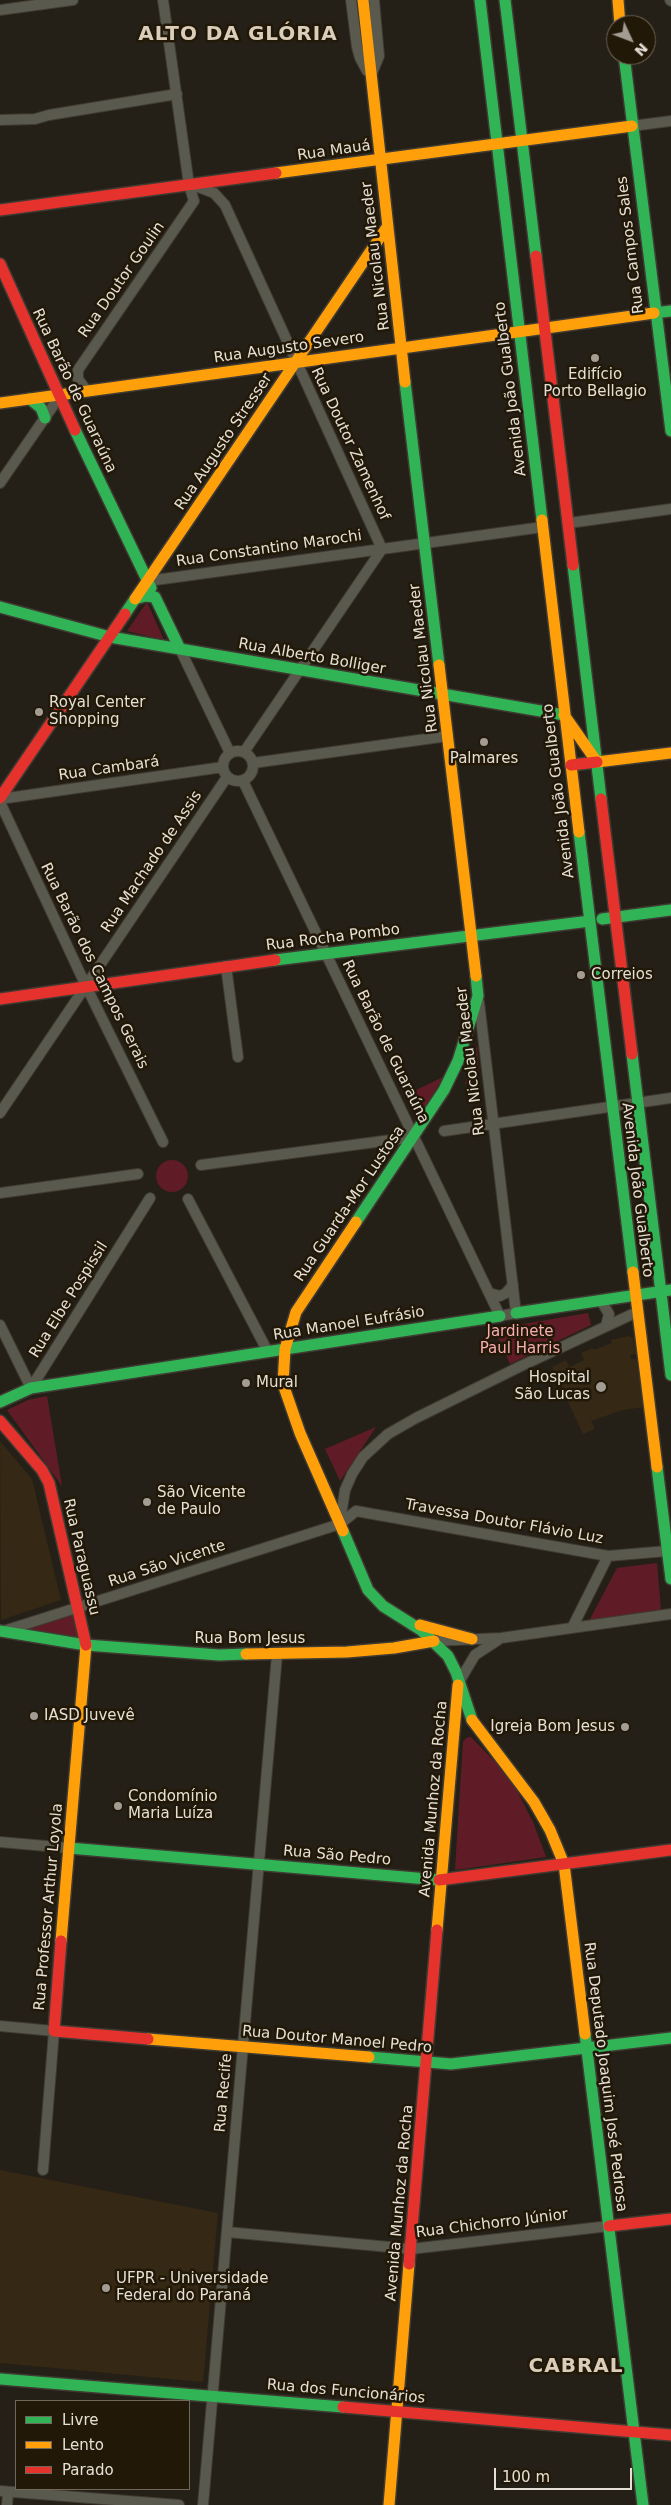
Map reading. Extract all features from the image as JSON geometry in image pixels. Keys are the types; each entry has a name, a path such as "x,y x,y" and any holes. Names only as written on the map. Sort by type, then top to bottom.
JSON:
{"main road":[{"name":"Rua Nicolau Maeder","path":"363,0 387,227 478,996"},
{"name":"Avenida João Gualberto","path":"480,0 612,1107 671,1579"},
{"name":"Avenida João Gualberto","path":"505,0 524,140 637,1103 666,1290 671,1375"},
{"path":"618,0 619,15"},
{"name":"Rua Campos Sales","path":"625,65 654,313 671,431"},
{"name":"Rua Mauá","path":"0,210 632,126"},
{"name":"Rua Augusto Stresser","path":"0,800 387,227"},
{"name":"Rua Barão de Guaraúna","path":"0,264 58,395 180,649"},
{"name":"Rua Augusto Severo","path":"0,403 671,311"},
{"path":"30,399 41,408 45,418"},
{"name":"Rua Barão de Guaraúna","path":"123,529 134,566 136,599"},
{"path":"136,599 146,596 155,597"},
{"name":"Rua Alberto Bolliger","path":"0,607 110,637 566,715"},
{"path":"155,645 167,642 173,634"},
{"path":"566,715 597,762"},
{"path":"571,765 671,753"},
{"name":"Rua Rocha Pombo","path":"0,999 226,966 472,938 671,910"},
{"name":"Rua Guarda-Mor Lustosa","path":"285,1349 292,1323 303,1300 434,1108 458,1061 478,996"},
{"name":"Rua Manoel Eufrásio","path":"516,1313 666,1290"},
{"name":"Rua Manoel Eufrásio","path":"31,1388 500,1316"},
{"path":"285,1349 283,1375 288,1403 340,1524"},
{"path":"0,1402 18,1392 31,1388"},
{"name":"Rua Paraguassu","path":"0,1421 46,1476 86,1645"},
{"name":"Avenida Munhoz da Rocha","path":"340,1524 368,1590 383,1606 409,1621 434,1641 448,1656 459,1682 389,2505"},
{"path":"409,1621 472,1639"},
{"name":"Rua Bom Jesus","path":"1,1631 86,1645 186,1654 277,1655 394,1648 434,1641"},
{"name":"Rua Professor Arthur Loyola","path":"54,2030 86,1645"},
{"name":"Rua Deputado Joaquim José Pedrosa","path":"459,1682 461,1697 469,1718 534,1802 550,1830 564,1864 588,2048 642,2505"},
{"name":"Rua São Pedro","path":"69,1848 442,1880 671,1850"},
{"path":"432,1999 435,2050 439,2059 451,2064"},
{"name":"Rua Doutor Manoel Pedro","path":"54,2030 451,2064 671,2038"},
{"name":"Rua Chichorro Júnior","path":"608,2226 671,2218"},
{"name":"Rua dos Funcionários","path":"0,2375 18,2379"},
{"name":"Rua dos Funcionários","path":"0,2379 671,2435"}],"street":[{"path":"0,10 73,0"},
{"path":"163,0 189,185"},
{"path":"351,0 360,58 370,76"},
{"path":"370,76 379,56 374,0"},
{"path":"0,120 35,119 48,115 177,94"},
{"name":"Rua Mauá","path":"632,126 671,121"},
{"name":"Rua Doutor Zamenhof","path":"189,185 214,192 225,206 382,549"},
{"name":"Rua Doutor Goulin","path":"87,391 78,379 78,370 191,207 194,196 189,185"},
{"path":"0,483 45,418 58,395"},
{"path":"569,523 671,509"},
{"name":"Rua Constantino Marochi","path":"148,581 543,527"},
{"path":"244,752 382,549"},
{"name":"Rua Barão de Guaraúna","path":"180,649 230,753"},
{"path":"253,763 448,736"},
{"path":"244,752 253,763 252,772 243,781 235,781 225,772 224,759 230,753 244,752"},
{"name":"Rua Cambará","path":"0,800 225,772"},
{"name":"Rua Machado de Assis","path":"0,1113 86,986 225,772"},
{"name":"Rua Barão de Guaraúna","path":"243,781 500,1316"},
{"name":"Rua Barão dos Campos Gerais","path":"0,800 86,986 163,1142"},
{"path":"226,966 238,1057"},
{"name":"Rua Nicolau Maeder","path":"478,996 516,1313"},
{"path":"444,1130 671,1098"},
{"path":"201,1165 414,1137"},
{"path":"0,1193 138,1174"},
{"name":"Rua Elbe Pospissil","path":"31,1388 150,1198"},
{"path":"188,1199 268,1352"},
{"path":"489,1293 500,1296 506,1293 513,1285"},
{"path":"601,1301 609,1314 606,1326"},
{"path":"340,1524 344,1498 352,1474 363,1457 388,1434 416,1418 637,1312"},
{"name":"Rua Manoel Eufrásio","path":"500,1316 516,1313"},
{"path":"0,1324 31,1388"},
{"name":"Travessa Doutor Flávio Luz","path":"340,1524 356,1511 608,1556 668,1551"},
{"name":"Rua São Vicente","path":"1,1631 340,1524"},
{"path":"572,1628 608,1556"},
{"name":"Rua Bom Jesus","path":"434,1641 501,1638 671,1614"},
{"name":"Rua Bom Jesus","path":"459,1682 475,1655 501,1638"},
{"name":"Rua Recife","path":"203,2505 277,1655"},
{"name":"Rua São Pedro","path":"0,1842 69,1848"},
{"name":"Rua Doutor Manoel Pedro","path":"0,2026 54,2030"},
{"name":"Rua Professor Arthur Loyola","path":"43,2170 54,2030"},
{"name":"Rua Chichorro Júnior","path":"227,2232 411,2249 608,2226"},
{"path":"7,2505 4,2491 179,2505"}],"shaded area":[{"name":"Hospital São Lucas","path":"628,1336 633,1338 636,1354 630,1355 631,1359 636,1359 644,1407 623,1410 591,1421 595,1429 583,1434 552,1367 566,1360 570,1367 584,1360 581,1353 612,1343 611,1340"},
{"path":"0,1441 32,1479 61,1600 1,1620"},
{"name":"UFPR - Universidade Federal do Paraná","path":"0,2170 218,2213 203,2382 0,2363"}],"green space":[{"path":"147,602 164,640 127,631"},
{"path":"477,1045 479,1081 465,1084"},
{"path":"443,1077 419,1119 410,1093"},
{"path":"172,1160 178,1161 183,1165 187,1170 187,1182 183,1187 178,1191 172,1192 166,1191 161,1187 157,1182 156,1176 157,1170 161,1165 166,1161"},
{"name":"Jardinete Paul Harris","path":"588,1313 591,1325 510,1364 494,1329"},
{"path":"47,1396 62,1486 7,1410 28,1400"},
{"path":"376,1427 340,1481 325,1449"},
{"path":"657,1563 661,1611 589,1621 617,1568"},
{"path":"74,1614 81,1641 22,1630"},
{"path":"471,1737 498,1765 517,1791 533,1822 546,1857 455,1870 463,1742 466,1738"}],"traffic: fast":[{"path":"480,0 542,520"},
{"path":"505,0 536,256"},
{"path":"625,65 671,431"},
{"path":"654,313 671,311"},
{"path":"405,382 439,665"},
{"path":"30,399 41,408 45,418"},
{"path":"75,430 151,588"},
{"path":"573,565 601,799"},
{"path":"125,614 135,599 145,596 155,597 180,649 564,715"},
{"path":"0,607 110,637 180,649"},
{"path":"579,832 633,1272"},
{"path":"602,919 671,910"},
{"path":"275,960 590,921"},
{"path":"356,1222 444,1090 458,1061 478,996 476,976"},
{"path":"632,1054 671,1375"},
{"path":"516,1313 671,1290"},
{"path":"0,1402 31,1388 500,1316"},
{"path":"657,1467 671,1579"},
{"path":"343,1531 368,1590 383,1606 421,1630 448,1656 456,1672 472,1720"},
{"path":"0,1631 86,1645 219,1655 246,1654"},
{"path":"69,1848 439,1880"},
{"path":"585,2034 643,2505"},
{"path":"369,2057 451,2064 671,2038"},
{"path":"0,2379 343,2407"}],"traffic: slow":[{"path":"363,0 405,382"},
{"path":"618,0 619,15"},
{"path":"276,173 632,126"},
{"path":"135,599 387,227"},
{"path":"402,348 654,313"},
{"path":"0,403 402,348"},
{"path":"542,520 579,832"},
{"path":"439,665 476,976"},
{"path":"564,715 597,762 671,753"},
{"path":"343,1531 300,1433 283,1384 285,1349 296,1312 356,1222"},
{"path":"633,1272 657,1467"},
{"path":"420,1625 472,1639"},
{"path":"246,1654 347,1652 394,1648 434,1641"},
{"path":"61,1941 86,1645"},
{"path":"437,1930 458,1685"},
{"path":"472,1720 534,1802 550,1830 564,1864 585,2034"},
{"path":"148,2039 369,2057"},
{"path":"389,2505 409,2264"}],"traffic: jam":[{"path":"0,210 276,173"},
{"path":"536,256 573,565"},
{"path":"0,264 75,430"},
{"path":"0,798 125,614"},
{"path":"571,765 597,762"},
{"path":"601,799 632,1054"},
{"path":"0,999 275,960"},
{"path":"0,1421 42,1470 49,1483 86,1645"},
{"path":"439,1880 671,1850"},
{"path":"409,2264 437,1930"},
{"path":"61,1941 54,2031 148,2039"},
{"path":"609,2226 671,2219"},
{"path":"343,2407 671,2435"}],"place":[{"name":"Edifício Porto Bellagio","path":"595,358"},
{"name":"Royal Center Shopping","path":"39,712"},
{"name":"Palmares","path":"484,742"},
{"name":"Correios","path":"581,975"},
{"name":"Mural","path":"246,1383"},
{"name":"Hospital São Lucas","path":"601,1387"},
{"name":"São Vicente de Paulo","path":"147,1502"},
{"name":"IASD Juvevê","path":"34,1716"},
{"name":"Igreja Bom Jesus","path":"625,1727"},
{"name":"Condomínio Maria Luíza","path":"118,1806"},
{"name":"UFPR - Universidade Federal do Paraná","path":"106,2288"}],"district":[{"name":"ALTO DA GLÓRIA","path":"238,35"},
{"name":"CABRAL","path":"576,2367"}]}
